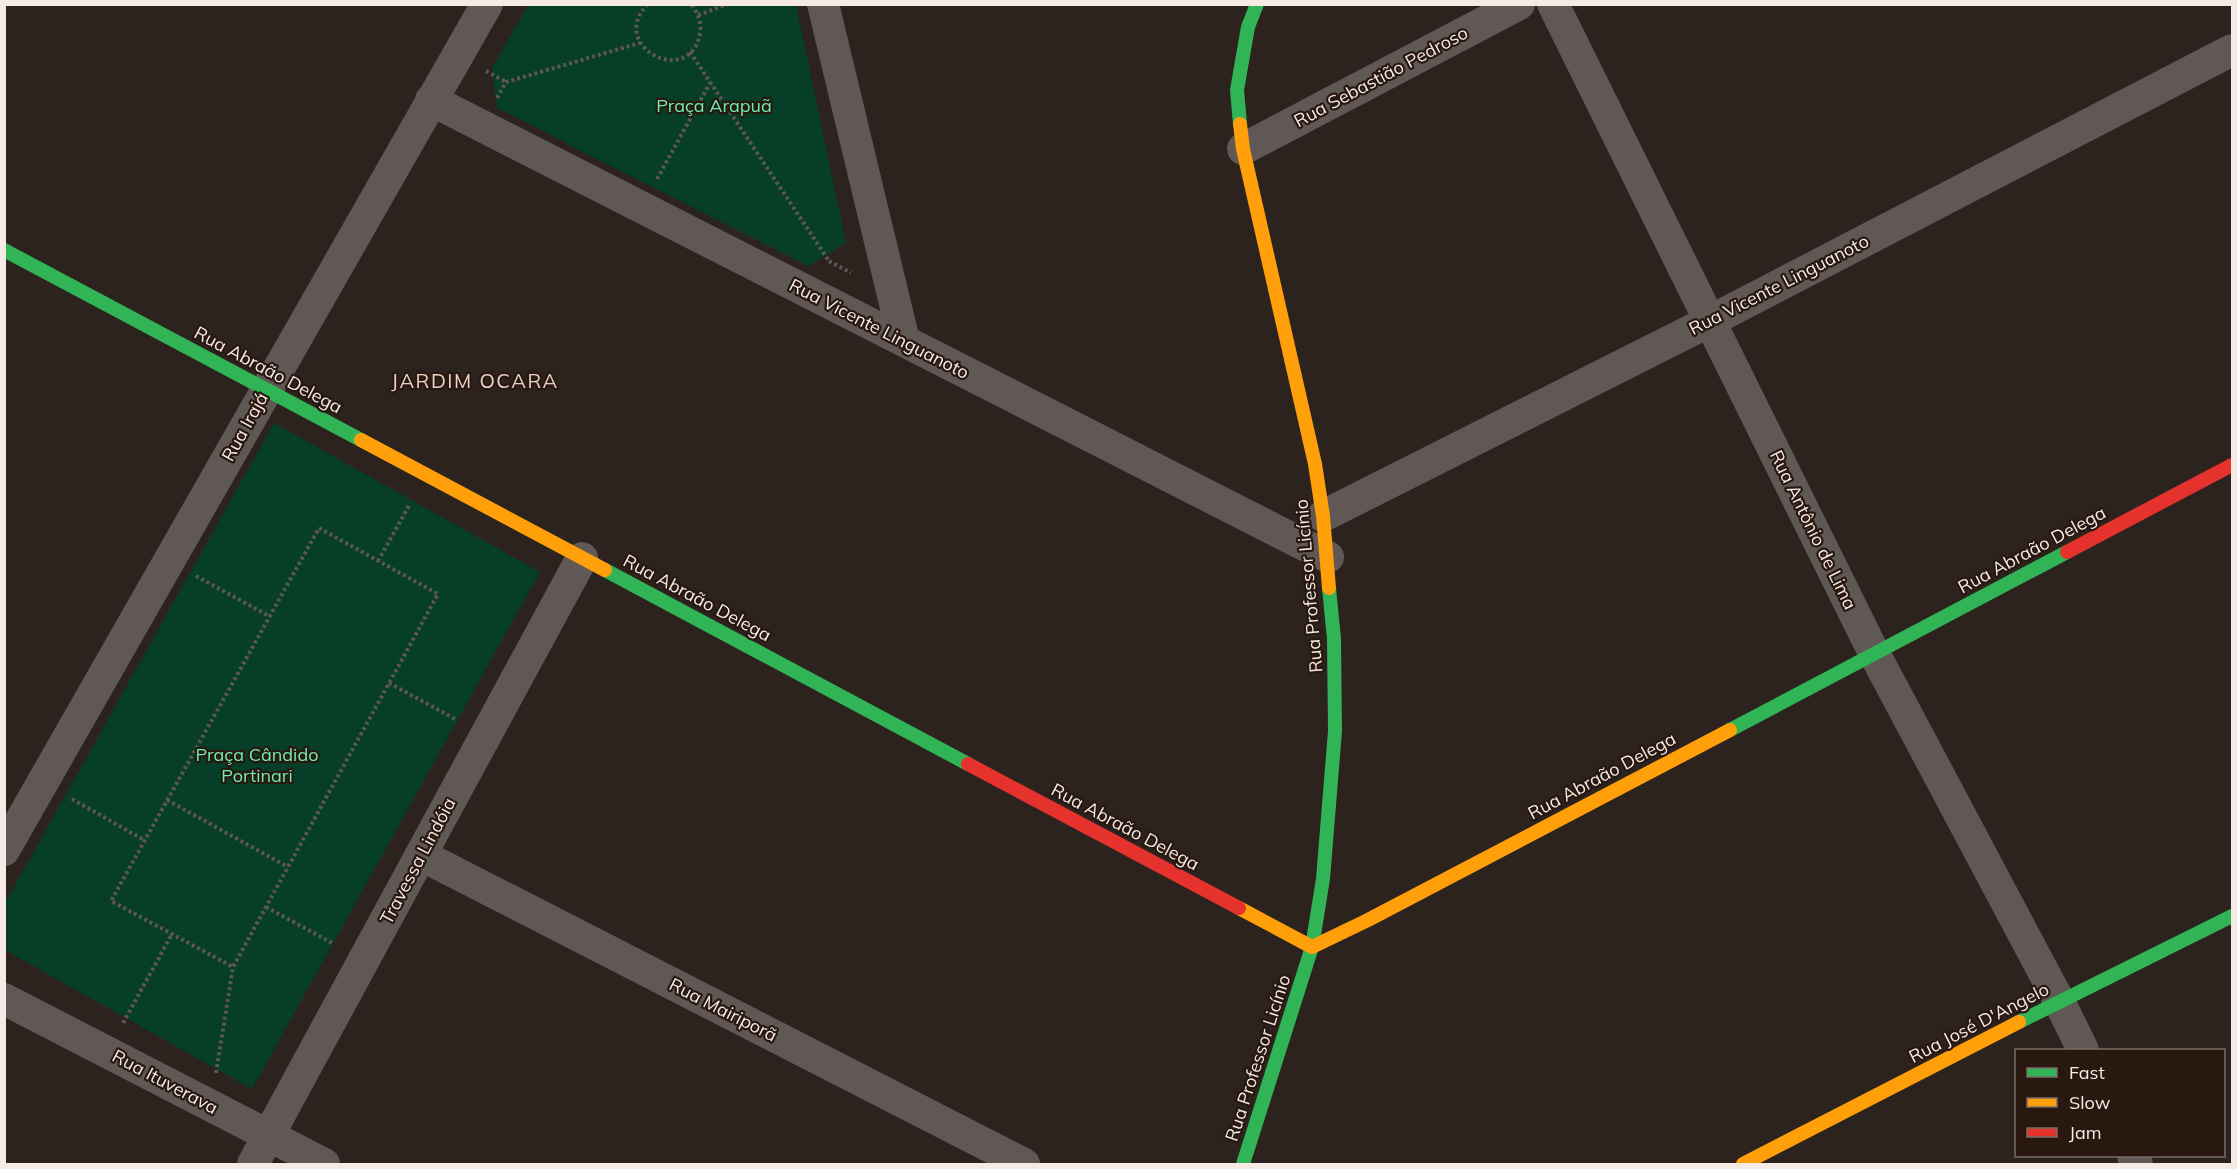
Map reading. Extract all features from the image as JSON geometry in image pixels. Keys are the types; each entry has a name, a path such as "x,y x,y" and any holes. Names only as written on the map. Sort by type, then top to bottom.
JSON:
{"street":[{"name":"Rua Irajá","path":"4,850 486,4"},
{"path":"823,4 904,341"},
{"name":"Rua Professor Licínio","path":"1243,1164 1312,947 1323,879 1335,731 1334,639 1328,557 1315,464 1243,149 1237,90 1248,27 1257,4"},
{"name":"Rua Sebastião Pedroso","path":"1243,149 1519,4"},
{"name":"Rua Antônio de Lima","path":"1553,4 1874,653 2060,1001 2083,1049"},
{"name":"Rua Vicente Linguanoto","path":"1323,516 1710,321 2232,50"},
{"name":"Rua Vicente Linguanoto","path":"431,100 1328,557"},
{"name":"Rua Abraão Delega","path":"4,250 1312,947 1379,915 2232,465"},
{"name":"Travessa Lindóia","path":"253,1164 582,558"},
{"name":"Rua Mairiporã","path":"421,855 1024,1164"},
{"name":"Rua José D'Angelo","path":"1743,1164 2060,1001 2232,916"},
{"name":"Rua Ituverava","path":"4,999 324,1164"}],"path":[{"path":"646,5 638,22 637,31 640,43 649,53 665,60 682,58 690,52 699,37 701,28 698,15 691,4"},
{"path":"698,15 729,4"},
{"path":"506,82 640,43"},
{"path":"690,52 830,261"},
{"path":"641,207 710,83"},
{"path":"378,561 427,475"},
{"path":"211,1106 233,967 438,594 319,528 111,901 233,967"},
{"path":"169,561 269,616"},
{"path":"389,683 486,736"},
{"path":"43,783 144,840"},
{"path":"166,800 288,867"},
{"path":"266,907 363,961"},
{"path":"108,1052 172,934"}],"green space":[{"name":"Praça Arapuã","path":"528,5 796,5 846,243 808,266 497,108 492,68"},
{"name":"Praça Cândido Portinari","path":"274,423 540,572 252,1089 5,950 4,905"}],"traffic: fast":[{"path":"1240,124 1237,90 1248,27 1257,4"},
{"path":"4,250 361,440"},
{"path":"1730,730 2067,552"},
{"path":"605,570 968,764"},
{"path":"1243,1164 1312,947 1323,879 1335,731 1334,639 1329,588"},
{"path":"2019,1022 2232,916"}],"traffic: slow":[{"path":"1240,124 1243,149 1315,464 1323,516 1329,588"},
{"path":"361,440 605,570"},
{"path":"1312,947 1368,920 1730,730"},
{"path":"1239,908 1312,947"},
{"path":"1743,1164 2019,1022"}],"traffic: jam":[{"path":"2067,552 2232,465"},
{"path":"968,764 1239,908"}],"district":[{"name":"JARDIM OCARA","path":"475,381"}]}
